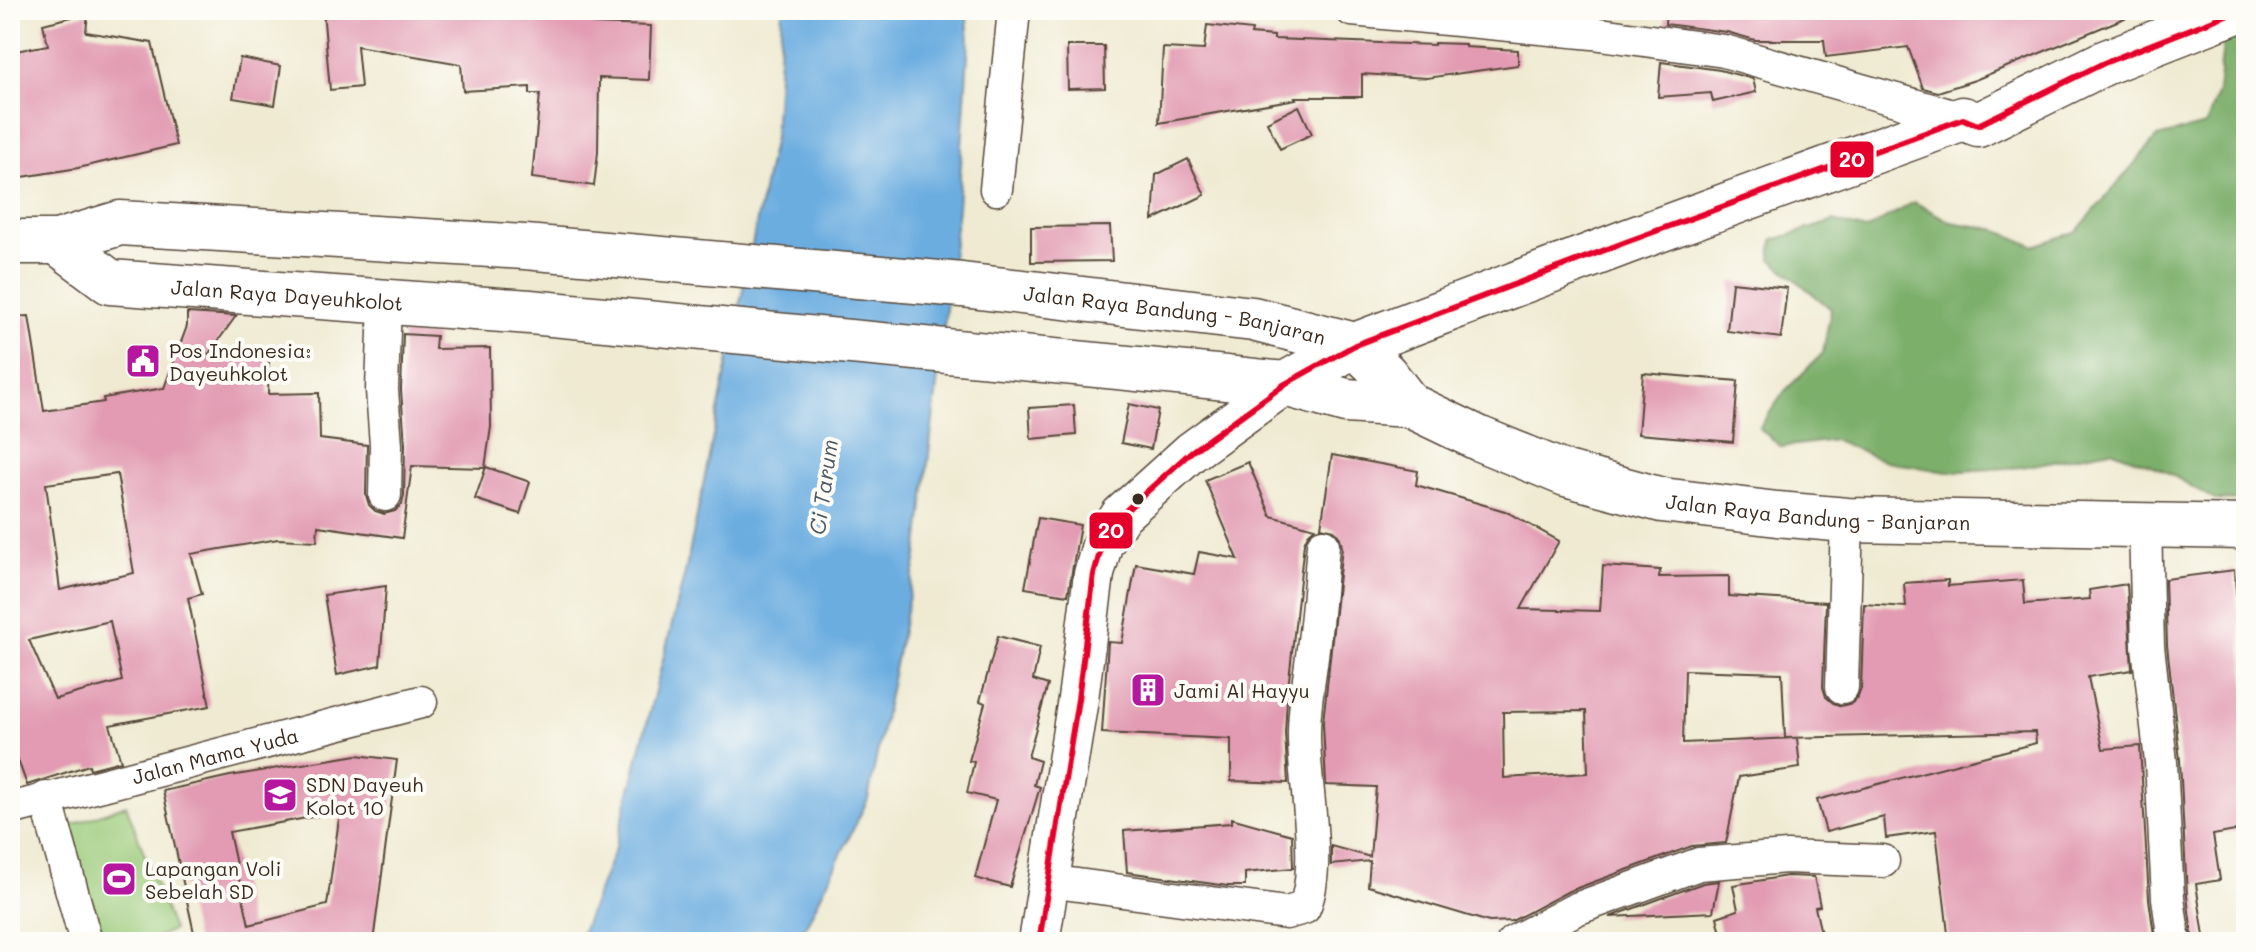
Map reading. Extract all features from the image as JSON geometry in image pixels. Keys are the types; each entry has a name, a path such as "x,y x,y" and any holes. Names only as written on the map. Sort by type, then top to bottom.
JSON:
{"main road":[{"path":"2104,63 2158,10"},
{"path":"1285,384 1355,345 1626,242 1963,119 1978,125 2104,63 2239,10"},
{"name":"Jalan Raya Bandung - Banjaran","path":"57,242 120,223 525,247 962,285 1253,319 1355,345 1385,374 1409,405"},
{"path":"10,242 57,242"},
{"name":"Jalan Raya Dayeuhkolot","path":"57,242 110,282 530,312 950,352"},
{"name":"Jalan Raya Bandung - Banjaran","path":"950,352 1285,384 1346,401 1409,405 1480,439 1566,474 1662,500 1847,520 2246,527"}],"street":[{"path":"996,189 1014,10"},
{"path":"1364,10 1594,22 1724,51 1963,119"},
{"path":"385,302 382,390 386,445 385,495"},
{"path":"1039,942 1078,699 1094,574 1102,545 1121,515 1191,452 1285,384"},
{"path":"1842,687 1847,520"},
{"path":"2145,523 2148,646 2161,762 2168,898 2174,942"},
{"path":"1048,881 1286,913 1304,908 1310,893 1312,835 1304,724 1320,598 1323,545"},
{"name":"Jalan Mama Yuda","path":"10,809 421,702"},
{"path":"46,798 86,942"},
{"path":"1513,942 1576,909 1699,864 1787,857 1883,861"}],"green space":[{"path":"2246,26 2246,501 2215,500 2163,470 2111,450 2022,467 1947,472 1884,461 1835,440 1781,447 1759,428 1785,391 1823,353 1831,309 1771,259 1773,240 1834,221 1866,230 1914,202 1951,222 1994,229 2034,246 2077,231 2157,137 2206,125 2218,91 2224,35"},
{"name":"Lapangan Voli Sebelah SD","path":"126,805 173,930 145,942 106,942 66,827"}],"water":[{"name":"Ci Tarum","path":"782,10 966,10 969,39 958,207 917,556 868,799 798,942 578,942 615,848 686,569 774,137"}],"building":[{"path":"323,10 560,10 560,16 593,16 594,24 651,26 649,80 599,78 598,152 594,186 532,178 540,94 530,94 530,87 463,91 461,64 357,46 361,87 330,90"},
{"path":"1666,10 2139,12 1975,80 1938,92 1923,88 1908,47 1826,57 1824,40 1755,40 1727,32 1665,24"},
{"path":"88,13 86,32 152,43 176,145 78,168 10,179 10,52 48,45 43,24"},
{"path":"1207,25 1252,30 1251,34 1274,36 1274,39 1465,44 1465,47 1518,50 1518,65 1427,78 1362,74 1362,97 1295,97 1159,123 1163,48 1204,50"},
{"path":"1067,46 1104,46 1105,88 1068,89"},
{"path":"240,58 281,66 275,105 233,98"},
{"path":"1661,62 1720,70 1753,79 1756,92 1713,102 1711,93 1658,97"},
{"path":"1299,106 1312,134 1280,149 1267,122"},
{"path":"1188,159 1205,195 1153,220 1156,175"},
{"path":"1110,226 1112,261 1031,262 1031,227"},
{"path":"1732,282 1787,288 1781,338 1727,331"},
{"path":"187,313 236,316 208,355 269,356 268,394 319,393 320,439 367,445 366,495 369,505 384,514 395,511 402,504 404,495 403,334 436,336 435,349 490,348 491,427 485,468 412,466 402,538 318,526 317,541 278,539 191,554 202,594 188,598 210,706 110,725 121,761 90,769 89,765 27,785 10,738 10,317 29,316 44,411 104,402 103,398 164,388 187,326","holes":["117,474 134,573 60,590 46,484","110,621 122,681 55,699 29,640"]},
{"path":"1643,373 1738,381 1733,442 1638,434"},
{"path":"1129,404 1158,410 1151,449 1121,443"},
{"path":"1074,405 1076,435 1031,439 1029,408"},
{"path":"1332,455 1418,471 1416,485 1505,511 1559,541 1521,609 1600,611 1603,566 1660,570 1659,577 1729,576 1729,596 1826,602 1823,687 1826,697 1841,706 1852,703 1861,688 1864,604 1906,607 1904,583 1948,580 1948,586 2023,580 2025,604 2090,599 2089,590 2127,584 2132,670 2088,677 2103,749 2140,746 2149,899 2155,942 1949,942 1936,831 1886,838 1884,817 1826,832 1817,800 2036,743 2035,732 1785,738 1782,673 1685,670 1683,743 1797,738 1800,768 1739,777 1726,843 1692,846 1569,891 1512,921 1489,922 1368,886 1370,861 1331,865 1331,846 1370,857 1376,787 1326,785 1323,723 1342,547 1334,530 1321,527","holes":["1586,711 1588,773 1504,778 1503,712"]},
{"path":"1248,462 1271,516 1315,528 1304,543 1287,698 1285,733 1288,783 1231,781 1231,739 1102,733 1108,642 1122,643 1136,564 1194,574 1199,552 1238,559 1205,480"},
{"path":"486,467 530,482 520,514 475,499"},
{"path":"1038,518 1080,525 1068,595 1025,588"},
{"path":"2234,570 2246,686 2246,829 2213,835 2220,880 2196,884 2205,942 2193,942 2187,896 2180,760 2167,645 2165,579"},
{"path":"386,586 380,665 337,675 324,595"},
{"path":"998,636 1040,647 1033,680 1048,685 1028,757 1040,761 1034,785 1040,787 1010,887 975,878 996,800 967,793 974,762 969,761 985,703 980,701"},
{"path":"357,755 397,760 373,942 196,942 163,791 230,776","holes":["340,812 327,905 249,925 229,832"]},
{"path":"1231,818 1292,835 1293,868 1245,873 1245,886 1127,872 1124,831 1231,823"},
{"path":"1787,876 1814,877 1820,906 1815,907 1823,942 1786,942 1784,936 1755,942 1723,942 1717,917 1738,910 1733,885"},
{"path":"1719,881 1713,912 1610,917 1703,883"}],"transit line":[{"name":"20","path":"1039,942 1078,699 1094,574 1102,545 1121,515 1191,452 1285,384 1355,345 1963,119 1978,125 2104,63 2239,10"}],"place":[{"name":"Pos Indonesia: Dayeuhkolot","path":"143,361"},
{"name":"Jami Al Hayyu","path":"1148,690"},
{"name":"SDN Dayeuh Kolot 10","path":"280,795"},
{"name":"Lapangan Voli Sebelah SD","path":"119,879"}]}
